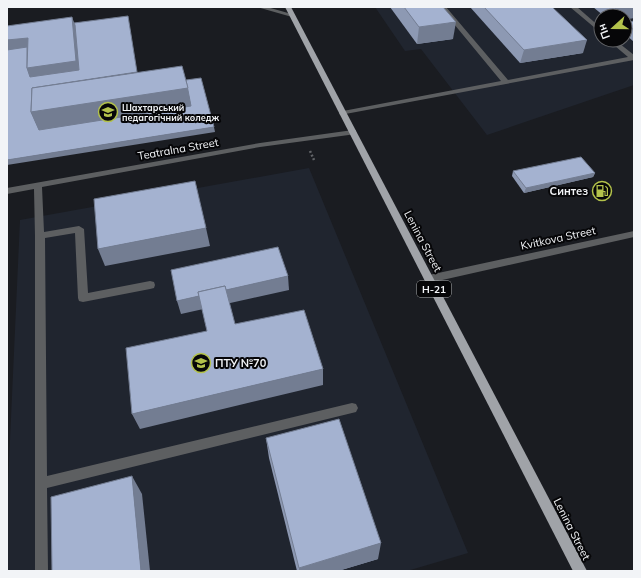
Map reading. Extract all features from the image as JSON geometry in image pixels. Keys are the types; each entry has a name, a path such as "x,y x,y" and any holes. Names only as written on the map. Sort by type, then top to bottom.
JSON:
{"main road":[{"name":"Lenina Street","path":"290,11 580,571"}],"street":[{"path":"260,7 290,11"},
{"path":"443,7 506,82"},
{"path":"573,7 593,24"},
{"path":"621,48 633,58"},
{"path":"343,113 633,58"},
{"name":"Teatralna Street","path":"7,191 268,144 353,132"},
{"path":"38,186 40,236 41,570"},
{"path":"40,236 79,229 83,298 150,285"},
{"name":"Kvitkova Street","path":"429,279 487,265 634,234"},
{"path":"40,484 352,408"}],"path":[{"path":"310,151 314,160"}],"shaded area":[{"path":"375,7 634,7 634,85 487,135 421,49 405,51"},
{"name":"ПТУ №70","path":"309,168 468,553 407,571 7,571 7,506 20,220"}],"building":[{"path":"404,7 443,7 456,22 419,27"},
{"path":"484,7 552,7 587,40 524,50"},
{"path":"128,16 137,72 32,88 31,112 39,130 191,106 186,80 201,78 214,127 7,160 7,50 27,47 27,68 30,77 79,70 74,23"},
{"path":"72,17 76,61 27,68 28,38 7,40 7,26"},
{"path":"182,66 188,88 31,112 32,88"},
{"path":"581,157 595,173 526,188 513,171"},
{"path":"195,181 206,228 98,249 94,199"},
{"path":"278,247 288,276 226,290 225,286 198,292 199,296 177,301 171,270"},
{"path":"225,286 235,324 304,310 323,369 132,414 126,348 207,331 198,292"},
{"path":"339,419 381,543 299,568 266,438"},
{"path":"132,476 141,571 52,571 51,497"}],"place":[{"name":"Шахтарський педагогічний коледж","path":"108,112"},
{"name":"Синтез","path":"602,191"},
{"name":"ПТУ №70","path":"201,363"}]}
